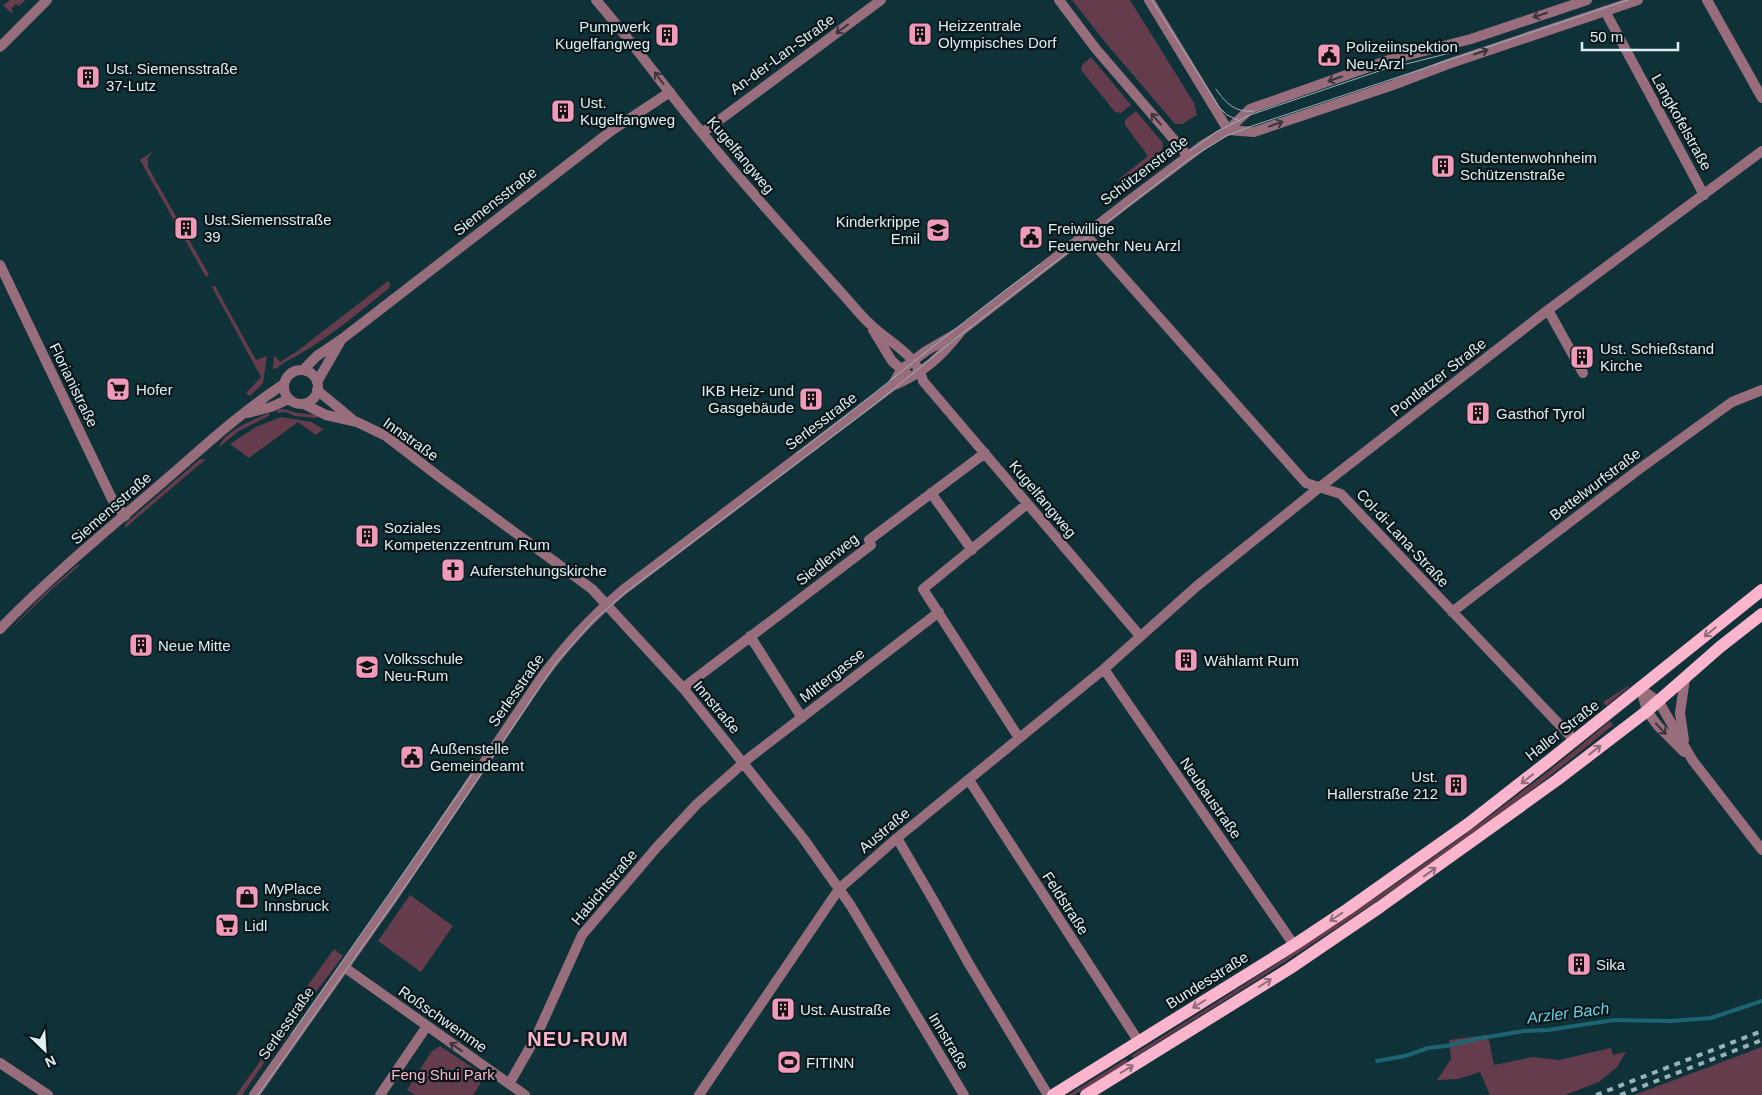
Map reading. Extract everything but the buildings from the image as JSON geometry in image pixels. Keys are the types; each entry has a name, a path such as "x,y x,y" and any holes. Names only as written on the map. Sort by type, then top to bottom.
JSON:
{"main road":[{"name":"Haller Straße","path":"1376,889 1468,824 1641,689 1762,590"},
{"path":"1086,1095 1289,968 1390,900 1557,780 1659,702 1762,614"},
{"name":"Bundesstraße","path":"1053,1095 1294,945 1376,889"}],"street":[{"path":"0,47 47,0"},
{"name":"Kugelfangweg","path":"596,0 702,133 800,247 870,325 905,352 922,376 1027,504 1140,636"},
{"name":"An-der-Lan-Straße","path":"702,133 881,0"},
{"path":"1059,0 1096,49 1188,156"},
{"path":"1148,0 1228,130 1254,132 1638,0"},
{"name":"Schützenstraße","path":"902,370 926,351 962,330 1188,156 1228,130 1250,109 1389,60 1471,39 1587,0"},
{"path":"1707,0 1762,98"},
{"name":"Langkofelstraße","path":"1604,11 1704,195"},
{"name":"Siemensstraße","path":"303,370 318,356 611,131 670,92"},
{"name":"Pontlatzer Straße","path":"1140,636 1198,586 1320,487 1548,310 1762,150"},
{"name":"Col-di-Lana-Straße","path":"1085,234 1306,483 1340,494 1575,740"},
{"name":"Florianistraße","path":"0,265 108,490 124,516"},
{"path":"1548,310 1582,373"},
{"name":"Kugelfangweg","path":"870,325 892,361 912,378"},
{"name":"Schützenstraße","path":"912,378 922,376 932,362 962,330"},
{"name":"Siemensstraße","path":"317,386 342,339"},
{"path":"303,370 310,373 317,386 314,399 304,404 293,403 289,400 284,390 284,384 289,374 294,371 303,370"},
{"name":"Serlesstraße","path":"892,386 902,370"},
{"name":"Serlesstraße","path":"254,1095 344,968 554,660 588,622 607,604 892,386 912,378"},
{"name":"Siemensstraße","path":"0,629 33,595 124,516 266,396 284,384"},
{"name":"Innstraße","path":"317,386 357,422"},
{"name":"Bettelwurfstraße","path":"1452,612 1638,470 1732,402 1762,390"},
{"name":"Siemensstraße","path":"245,414 289,400"},
{"name":"Innstraße","path":"304,404 326,415 357,422 386,436 592,589 607,604 683,688 803,838 851,906 964,1095"},
{"name":"Siedlerweg","path":"683,688 871,545 869,540 985,453"},
{"path":"930,493 972,550"},
{"path":"1019,738 939,612 922,589 1027,504"},
{"name":"Mittergasse","path":"744,763 939,612"},
{"path":"750,636 802,718"},
{"name":"Austraße","path":"699,1095 839,889 897,838 1104,669 1140,636"},
{"name":"Neubaustraße","path":"1104,669 1294,945"},
{"path":"1685,679 1680,713 1685,746"},
{"path":"1641,689 1659,702 1693,761"},
{"path":"1641,689 1647,711 1658,726 1693,761 1762,850"},
{"name":"Habichtstraße","path":"509,1084 536,1037 582,935 657,847 697,804 744,763"},
{"name":"Feldstraße","path":"969,780 1139,1042"},
{"path":"897,838 969,964 1048,1095"},
{"name":"Roßschwemme","path":"344,968 525,1095"},
{"path":"380,1095 427,1026"},
{"path":"0,1063 48,1095"}],"green space":[{"path":"10,0 25,0 19,6 16,4 11,9 13,12 11,13 3,5"},
{"path":"1072,0 1130,0 1194,103 1197,115 1182,124 1175,124"},
{"path":"1091,57 1131,105 1121,113 1115,112 1081,70 1082,65"},
{"path":"1136,111 1163,143 1162,154 1122,184 1118,180 1148,156 1125,125 1125,120"},
{"path":"153,151 148,158 148,167 209,275 206,277 140,160"},
{"path":"388,281 390,284 389,288 352,318 313,346 278,368 273,369 274,355 280,362 296,352"},
{"path":"215,286 256,360 267,356 263,383 250,396 246,393 261,377 212,287"},
{"path":"281,409 319,416 317,418 295,416 285,412 278,413 276,410"},
{"path":"269,413 269,416 239,431 219,447 222,441 233,431"},
{"path":"281,417 311,422 323,429 316,435 298,422 249,458 230,444 256,427"},
{"path":"200,459 206,459 125,528 125,524"},
{"path":"77,565 80,565 8,632 44,594"},
{"path":"1629,687 1606,706 1603,702"},
{"path":"1610,721 1613,725 1556,771 1379,900 1133,1058 1131,1056 1255,978 1376,897 1495,812"},
{"path":"410,895 453,926 421,972 378,941"},
{"path":"334,949 343,956 313,996 305,989"},
{"path":"290,1020 293,1025 274,1051 272,1049 286,1029 281,1025"},
{"path":"1488,1035 1494,1065 1533,1057 1559,1060 1611,1048 1613,1055 1626,1052 1617,1067 1599,1082 1565,1095 1490,1095 1480,1072 1458,1079 1437,1080 1451,1059 1449,1040"},
{"name":"Feng Shui Park","path":"440,1046 485,1076 473,1095 415,1095 407,1090 431,1052"},
{"path":"1762,1047 1762,1095 1634,1095"},
{"path":"261,1052 267,1054 264,1063 242,1095 236,1095 261,1060"},
{"path":"1126,1059 1128,1062 1074,1095 1068,1095"}],"waterway":[{"name":"Arzler Bach","path":"1377,1061 1405,1056 1428,1048 1524,1031 1548,1030 1614,1020 1671,1021 1711,1018 1762,1001"}],"tram line":[{"path":"1152,0 1219,107 1227,115 1240,121"},
{"path":"258,1095 413,875 556,663 594,620 626,592 874,405 955,339 1188,160 1226,136 1628,0"},
{"path":"1190,151 1216,132 1250,115 1382,70 1450,53"},
{"path":"1216,89 1224,99 1237,109 1254,111"},
{"path":"796,454 1039,265"},
{"path":"291,1035 475,770"}],"railway":[{"path":"1596,1095 1762,1031"},
{"path":"1620,1095 1762,1040"}],"place":[{"name":"Heizzentrale Olympisches Dorf","path":"920,34"},
{"name":"Pumpwerk Kugelfangweg","path":"667,35"},
{"name":"Polizeiinspektion Neu-Arzl","path":"1329,55"},
{"name":"Ust. Siemensstraße 37-Lutz","path":"88,77"},
{"name":"Ust. Kugelfangweg","path":"563,111"},
{"name":"Studentenwohnheim Schützenstraße","path":"1443,166"},
{"name":"Ust.Siemensstraße 39","path":"186,228"},
{"name":"Kinderkrippe Emil","path":"938,230"},
{"name":"Freiwillige Feuerwehr Neu Arzl","path":"1031,237"},
{"name":"Ust. Schießstand Kirche","path":"1582,357"},
{"name":"Hofer","path":"118,389"},
{"name":"IKB Heiz- und Gasgebäude","path":"811,399"},
{"name":"Gasthof Tyrol","path":"1478,413"},
{"name":"Soziales Kompetenzzentrum Rum","path":"367,536"},
{"name":"Auferstehungskirche","path":"453,570"},
{"name":"Neue Mitte","path":"141,645"},
{"name":"Wählamt Rum","path":"1186,660"},
{"name":"Volksschule Neu-Rum","path":"367,667"},
{"name":"Außenstelle Gemeindeamt","path":"412,757"},
{"name":"Ust. Hallerstraße 212","path":"1456,785"},
{"name":"MyPlace Innsbruck","path":"247,897"},
{"name":"Lidl","path":"227,925"},
{"name":"Sika","path":"1579,964"},
{"name":"Ust. Austraße","path":"783,1009"},
{"name":"FITINN","path":"789,1062"}],"district":[{"name":"NEU-RUM","path":"578,1039"}]}
